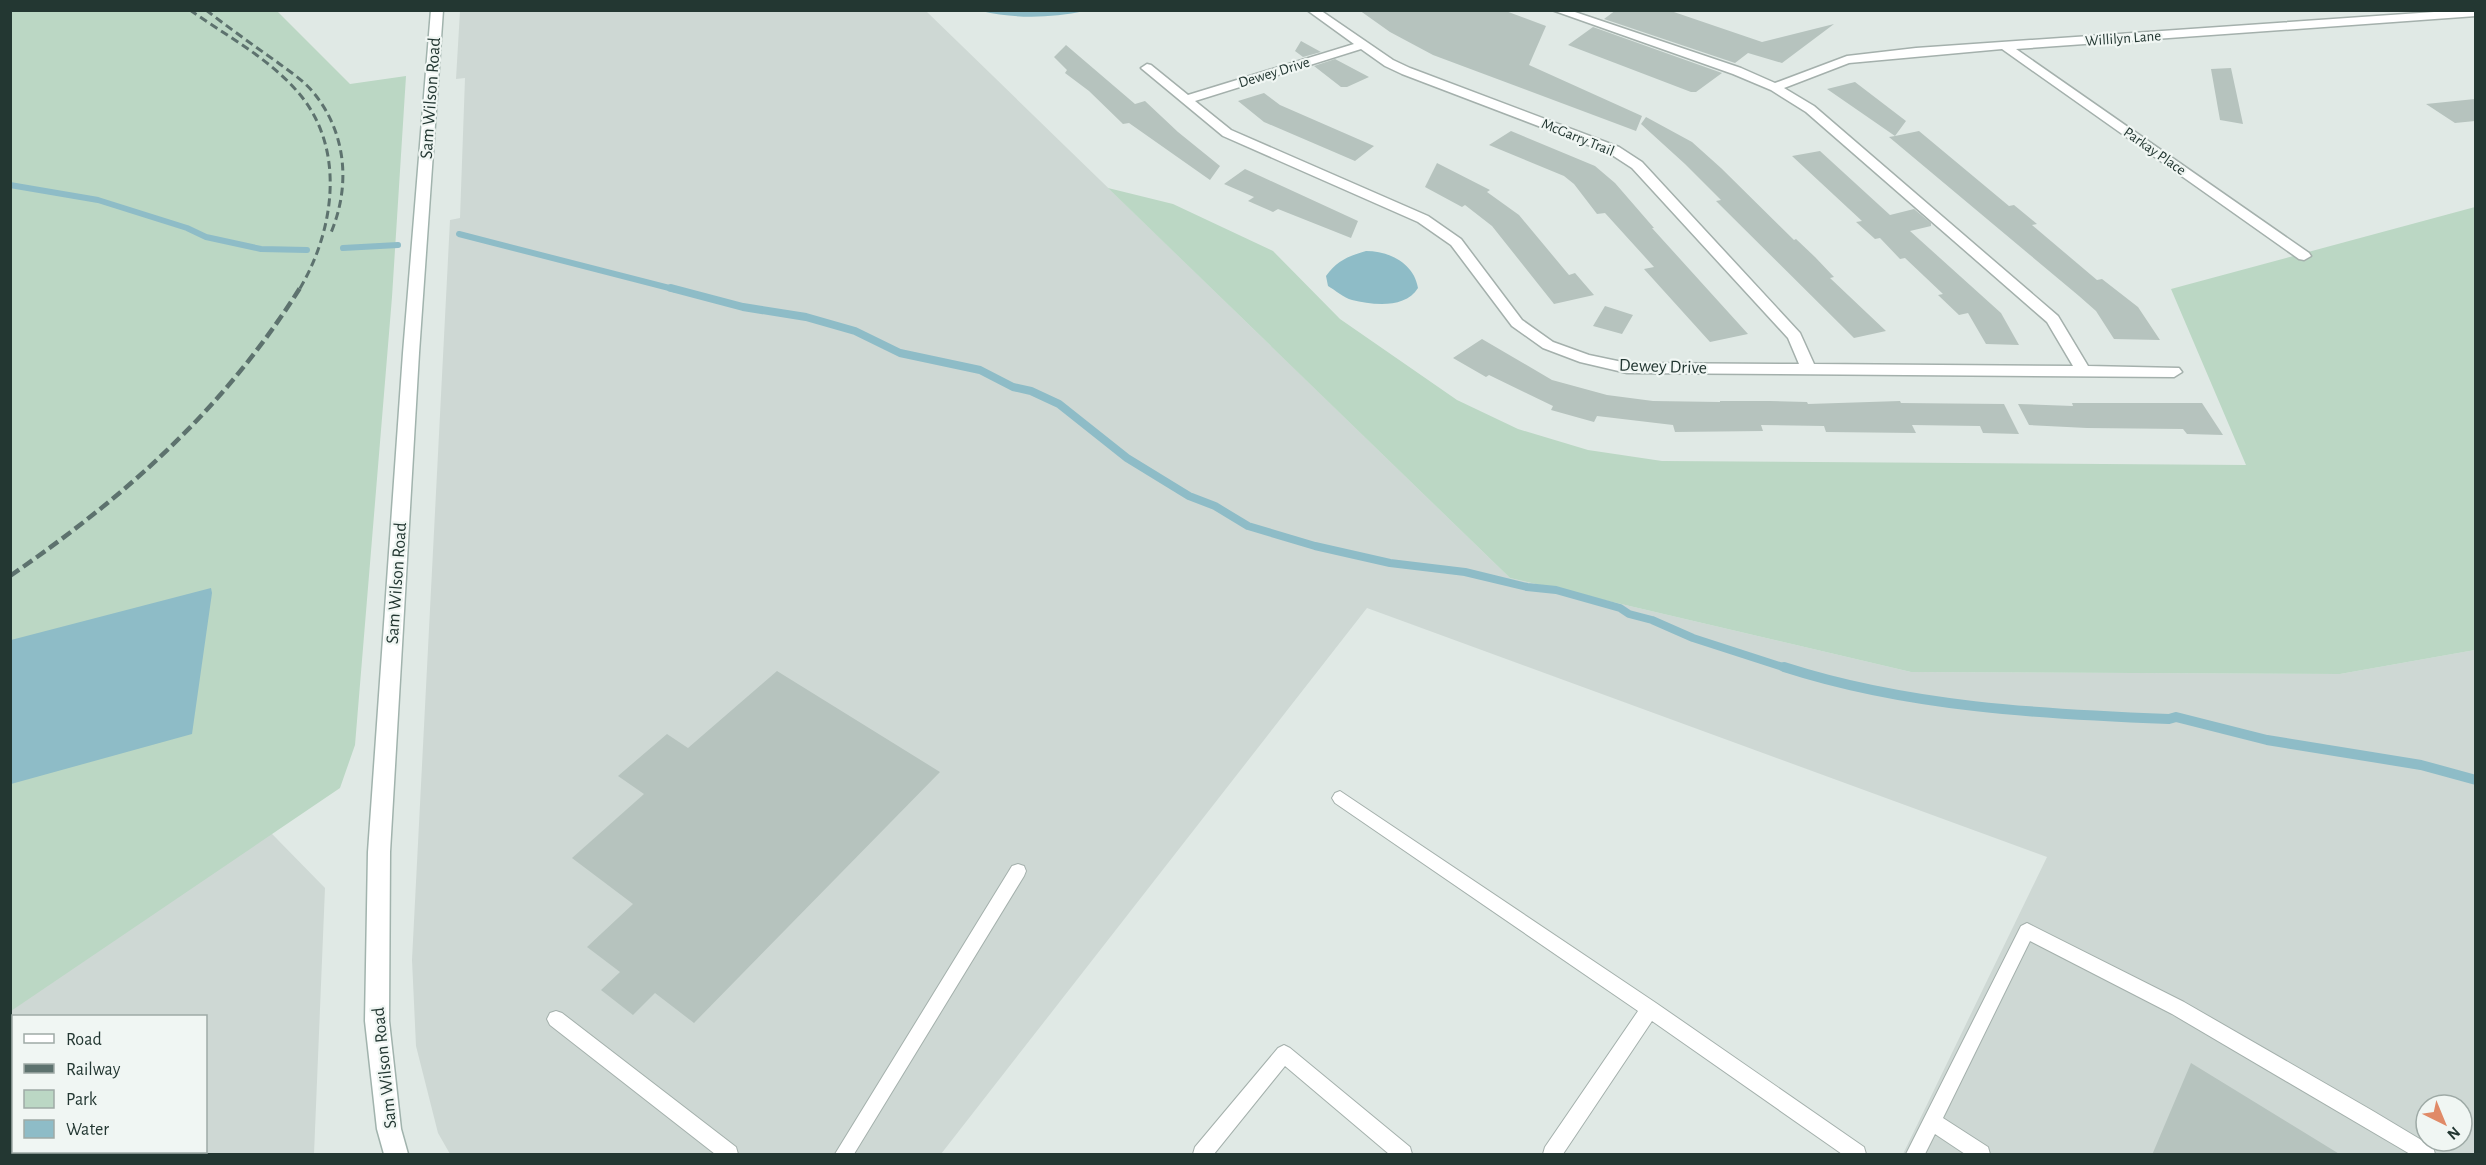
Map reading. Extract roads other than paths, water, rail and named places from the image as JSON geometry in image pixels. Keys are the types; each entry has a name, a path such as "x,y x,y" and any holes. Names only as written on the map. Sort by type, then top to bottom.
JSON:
{"street":[{"name":"Sam Wilson Road","path":"396,1155 389,1129 377,1021 379,852 436,10"},
{"name":"McGarry Trail","path":"1312,10 1362,45 1406,71 1614,150 1637,165 1795,336 1808,368"},
{"path":"1557,10 1737,71 1776,87 1810,109 2053,319 2084,371"},
{"name":"Willilyn Lane","path":"1776,87 1847,60 1916,52 2475,13"},
{"name":"Dewey Drive","path":"1186,100 1362,45"},
{"name":"Parkay Place","path":"2005,46 2304,256"},
{"name":"Dewey Drive","path":"1147,68 1227,133 1424,219 1456,242 1517,322 1548,345 1585,359 1627,368 2174,372"}],"lane":[{"path":"1340,798 1650,1009 1857,1155"},
{"path":"844,1155 1018,871"},
{"path":"1915,1155 2027,931 2178,1008 2357,1112 2426,1155"},
{"path":"1552,1155 1650,1009"},
{"path":"555,1018 729,1155"},
{"path":"1202,1155 1284,1054 1403,1155"},
{"path":"1932,1121 1981,1155"}],"water":[{"path":"981,11 1085,11 1033,17"},
{"path":"1366,251 1383,253 1399,260 1406,265 1416,279 1418,288 1405,299 1379,304 1349,299 1328,286 1326,276 1334,266 1348,257"},
{"path":"211,588 192,734 11,784 11,640"}],"waterway":[{"path":"10,185 98,200 187,228 206,237 261,249 307,250"},
{"path":"459,234 677,290"},
{"path":"343,248 398,245"},
{"path":"671,288 743,307 806,317 855,331 900,353 980,370 1013,387 1031,391 1059,404 1127,458 1189,496 1215,506 1248,526 1315,546 1390,563 1465,572 1527,587 1556,590 1620,608 1629,614 1652,620 1693,638 1789,669"},
{"path":"1784,667 1831,681 1926,700 2023,711 2169,719 2176,717 2267,740 2421,765 2476,780"}],"railway":[{"path":"190,10 259,57 285,78 312,112 323,136 329,162 330,188 327,215 321,241 300,288"},
{"path":"206,10 300,80 313,92 324,108 339,143 343,179 337,217 330,235"},
{"path":"10,576 94,514 170,447 239,373 300,288"}]}
